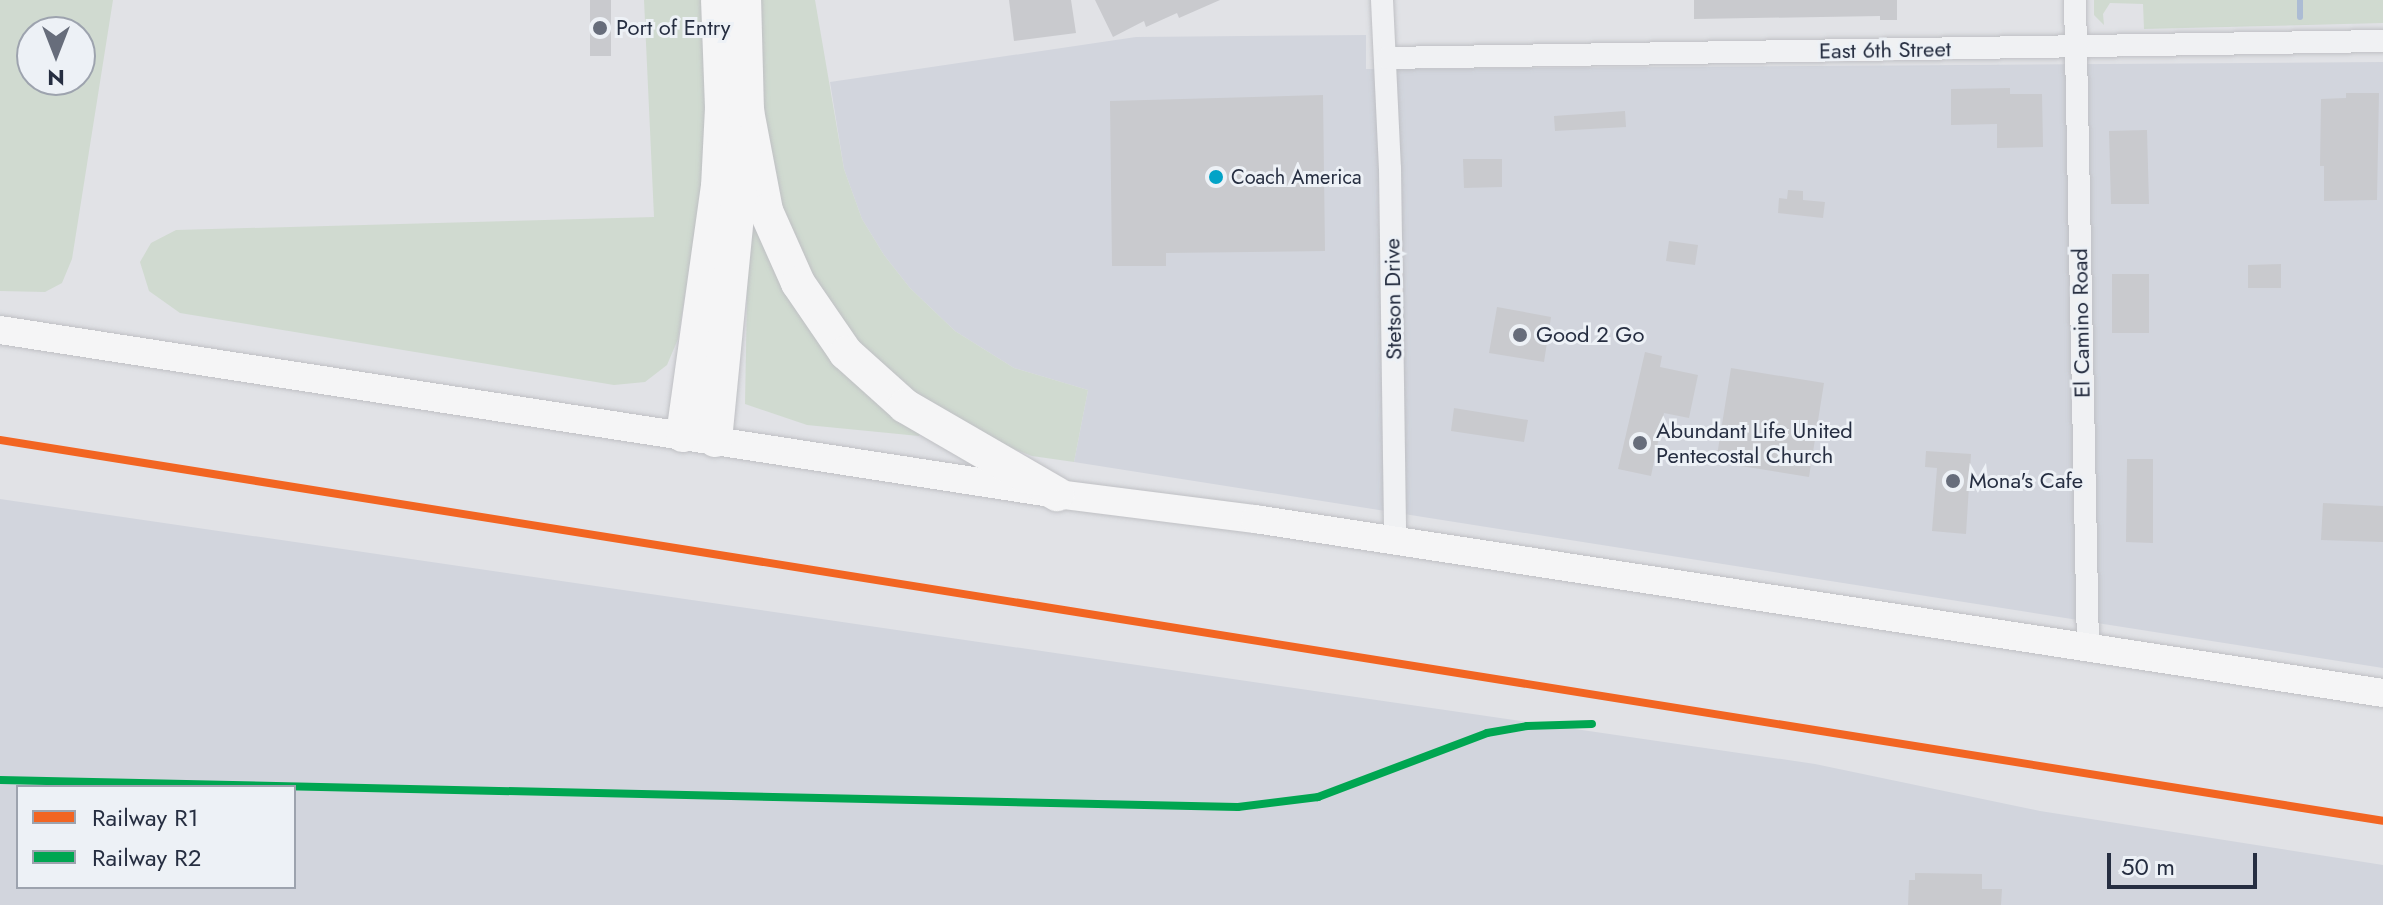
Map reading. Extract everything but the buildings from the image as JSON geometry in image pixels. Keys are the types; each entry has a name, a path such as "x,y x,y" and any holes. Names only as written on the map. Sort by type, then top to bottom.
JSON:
{"highway":[{"path":"699,438 722,108 718,0"},
{"path":"744,0 747,111 766,211 798,283 846,353 905,406 1057,494"},
{"path":"699,438 747,111"}],"main road":[{"path":"0,330 1057,494 1395,541 2383,693"}],"street":[{"name":"Stetson Drive","path":"1382,0 1387,58 1395,541"},
{"name":"El Camino Road","path":"2075,0 2088,646"},
{"name":"East 6th Street","path":"1387,58 2383,41"}],"shaded area":[{"path":"0,0 113,0 72,259 62,283 45,292 0,291"},
{"path":"644,0 706,0 708,100 701,195 678,339 667,365 645,382 614,385 180,313 149,291 140,262 151,243 176,230 654,217"},
{"path":"758,0 815,0 844,169 862,219 884,255 910,288 955,331 1014,368 1088,390 1074,462 1032,456 975,434 914,397 856,345 807,279 774,207 762,144"},
{"path":"2094,0 2383,0 2383,23 2144,29 2143,4 2110,3 2103,14 2104,25 2094,15"},
{"path":"1366,35 1366,69 2383,62 2383,668 1074,462 1088,390 1014,368 955,331 910,288 884,255 862,219 844,169 830,82 1136,37"},
{"path":"749,189 920,429 919,436 807,425 745,404"},
{"path":"0,499 1815,764 2040,811 2383,865 2383,905 0,905"}],"waterway":[{"path":"2300,0 2300,17"}],"rail line":[{"name":"R1","path":"0,440 2383,821"},
{"name":"R2","path":"296,786 1238,807 1318,797 1487,733 1527,726 1592,724"},
{"name":"R2","path":"0,780 229,785"}],"place":[{"name":"Port of Entry","path":"600,28"},
{"name":"Coach America","path":"1216,177"},
{"name":"Good 2 Go","path":"1520,335"},
{"name":"Abundant Life United Pentecostal Church","path":"1640,443"},
{"name":"Mona's Cafe","path":"1953,481"}]}
